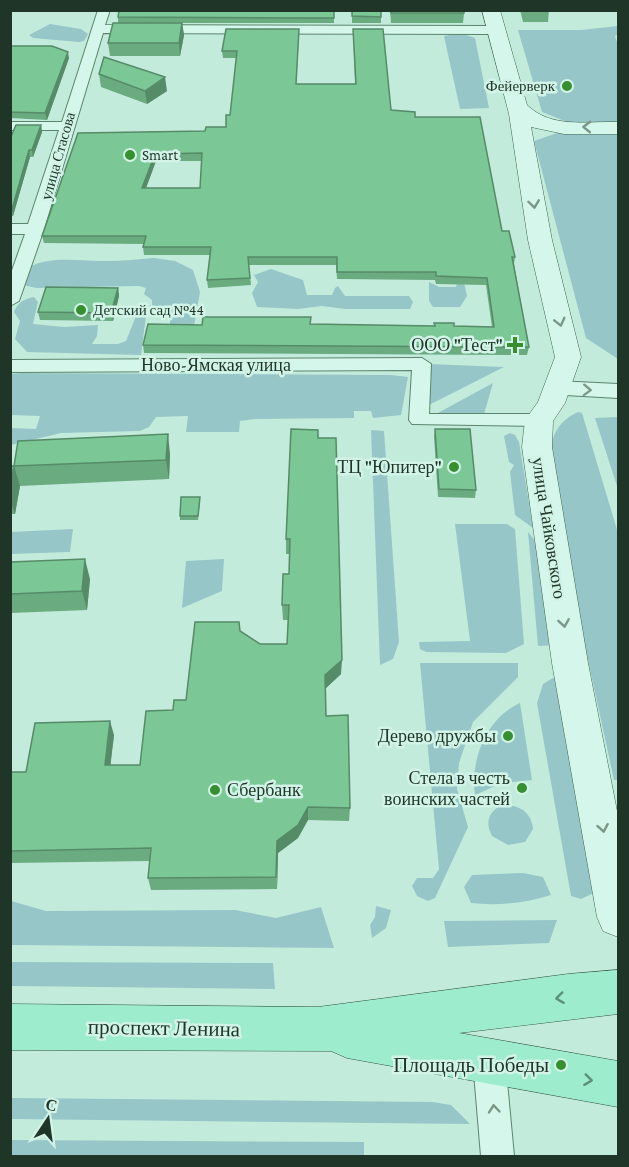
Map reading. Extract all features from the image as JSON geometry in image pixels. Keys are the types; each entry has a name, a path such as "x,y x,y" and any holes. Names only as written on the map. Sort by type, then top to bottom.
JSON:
{"main road":[{"name":"улица Чайковского","path":"491,10 526,146 540,240 568,357 551,403 539,420 537,447 570,663 618,917"},
{"path":"517,107 531,120 556,127"},
{"path":"526,146 527,140 535,132 556,127 618,128"},
{"name":"проспект Ленина","path":"10,1027 318,1030 618,992"},
{"name":"проспект Ленина","path":"318,1030 579,1079 618,1084"}],"street":[{"name":"улица Стасова","path":"10,301 36,229 66,126 104,10"},
{"path":"98,29 495,30"},
{"path":"10,126 66,126"},
{"path":"10,229 36,229"},
{"name":"Ново-Ямская улица","path":"10,366 422,364 419,420 539,420"},
{"path":"556,389 618,391"},
{"path":"489,1061 498,1156"}],"shaded area":[{"path":"50,24 81,29 88,34 84,41 79,42 33,38 29,35"},
{"path":"618,26 618,34 615,36 618,45 618,123 567,122 542,112 518,30 581,30"},
{"path":"460,33 475,38 489,108 460,109 444,36"},
{"path":"566,130 618,134 618,359 586,338 534,141"},
{"path":"154,258 175,261 193,270 200,292 194,326 170,326 170,313 152,305 152,300 144,294 146,288 139,286 37,288 22,285 29,267 48,261 113,261"},
{"path":"271,269 303,280 307,295 332,295 338,286 345,296 409,296 413,302 410,309 345,309 322,306 298,309 257,307 252,293 258,282 254,275"},
{"path":"463,278 467,296 460,307 433,307 429,301 429,282 439,287 456,287 458,280"},
{"path":"34,297 38,302 33,324 64,327 98,325 97,336 92,344 118,344 126,341 136,316 146,316 141,355 27,352 15,339 20,321 14,312 22,302"},
{"path":"428,364 504,367 423,408"},
{"path":"11,374 391,375 408,377 401,415 373,418 371,411 354,411 354,418 255,419 240,421 239,432 186,432 188,416 156,417 149,427 140,431 61,433 11,445 11,428 36,429 40,416 11,415"},
{"path":"493,383 484,414 436,414"},
{"path":"578,412 582,413 618,533 618,780 614,780 550,484 550,452 555,433 560,425"},
{"path":"618,417 618,485 617,486 595,418"},
{"path":"371,430 384,431 399,642 393,659 380,665"},
{"path":"510,433 515,435 519,442 533,528 515,515 510,472 514,465 509,462 504,436"},
{"path":"455,524 507,524 515,529 524,644 506,653 426,652 420,649 419,642 470,641"},
{"path":"73,529 70,552 11,554 11,532"},
{"path":"528,532 542,549 557,645 538,646"},
{"path":"224,559 222,591 182,608 186,561"},
{"path":"420,663 518,663 518,677 473,722 459,763 457,789 468,827 435,898 428,901 417,896 412,886 417,878 433,878 439,869"},
{"path":"553,678 562,683 598,891 581,899 571,896 537,703 543,684"},
{"path":"520,703 532,780 502,783 475,795 475,768 483,742 498,719"},
{"path":"502,805 514,806 527,813 533,829 525,842 508,845 492,836 489,818"},
{"path":"523,873 543,877 551,895 511,903 471,903 464,887 472,875"},
{"path":"11,901 46,911 235,910 276,918 321,907 334,948 11,945"},
{"path":"376,906 391,910 386,928 372,938 370,925 375,917"},
{"path":"557,920 549,943 448,947 444,921"},
{"path":"11,962 273,963 275,989 11,986"},
{"path":"11,1098 433,1102 451,1105 470,1124 11,1119"},
{"path":"11,1140 364,1142 364,1156 11,1156"}],"building":[{"path":"119,10 334,10 334,18 118,17"},
{"path":"352,10 381,10 381,17 352,16"},
{"path":"391,10 464,10 464,13 391,13"},
{"path":"549,10 550,11 525,11"},
{"path":"113,23 182,23 179,43 108,43"},
{"path":"226,29 299,29 296,84 356,84 353,29 383,29 391,110 415,112 415,117 480,117 502,231 509,231 515,257 512,257 529,347 143,345 148,324 202,325 203,317 311,317 310,324 435,326 434,323 454,323 454,326 494,327 487,278 436,276 436,272 337,272 337,257 248,257 250,278 207,280 211,247 143,247 146,236 42,236 78,133 205,131 206,127 226,127 226,115 230,115 237,51 222,51","holes":["202,153 200,188 142,188 155,154"]},
{"path":"10,46 52,46 68,52 45,113 10,112"},
{"path":"104,57 165,77 145,91 99,74"},
{"path":"16,125 41,125 32,150 29,150 12,209 10,209 10,139"},
{"path":"46,287 118,288 111,313 38,312"},
{"path":"291,429 318,430 318,438 336,438 342,660 325,675 326,716 348,715 350,808 308,807 298,825 277,841 276,877 148,878 151,848 10,851 10,772 26,772 35,723 110,721 105,765 140,765 146,711 173,710 174,700 186,700 195,622 239,622 240,631 260,644 287,644 289,605 282,605 283,574 289,574 290,539 286,539"},
{"name":"ТЦ \"Юпитер\"","path":"435,429 470,429 476,490 439,489"},
{"path":"168,434 166,460 14,466 18,441"},
{"path":"10,466 14,466 10,485"},
{"path":"181,497 200,497 198,516 180,516"},
{"path":"85,559 82,591 10,594 10,562"}],"place":[{"name":"Фейерверк","path":"567,86"},
{"name":"Smart","path":"130,155"},
{"name":"Детский сад №44","path":"81,310"},
{"name":"ООО \"Тест\"","path":"515,345"},
{"name":"ТЦ \"Юпитер\"","path":"454,467"},
{"name":"Дерево дружбы","path":"508,736"},
{"name":"Стела в честь воинских частей","path":"522,788"},
{"name":"Сбербанк","path":"215,790"},
{"name":"Площадь Победы","path":"561,1065"}]}
